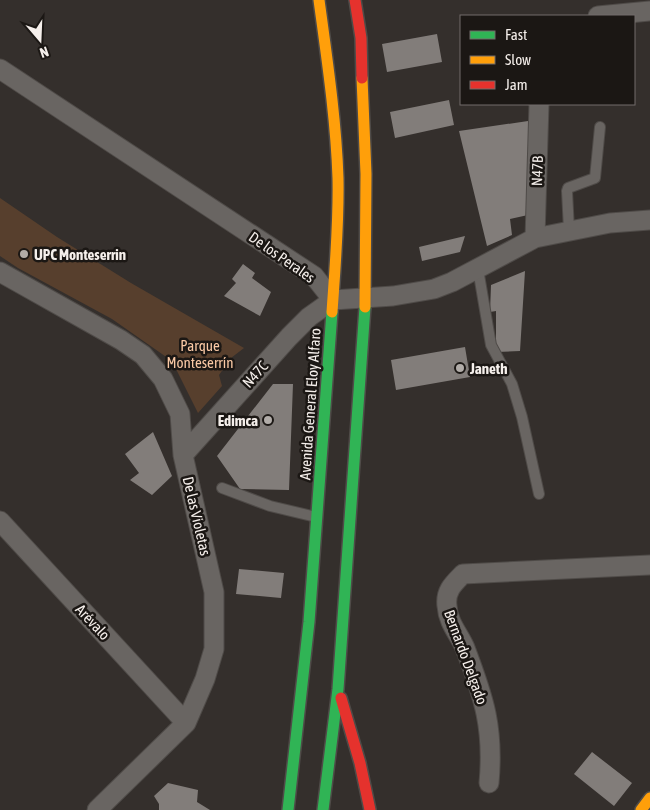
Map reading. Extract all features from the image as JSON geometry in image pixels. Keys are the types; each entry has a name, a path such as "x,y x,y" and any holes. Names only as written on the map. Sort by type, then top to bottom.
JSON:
{"main road":[{"name":"Avenida General Eloy Alfaro","path":"288,810 309,622 333,300 338,179 334,118 319,0"},
{"path":"323,810 338,689 366,297 366,174 361,38 355,0"},
{"path":"338,689 360,763 370,810"},
{"path":"641,810 650,798"}],"street":[{"path":"608,15 650,11"},
{"name":"De los Perales","path":"0,69 314,276 333,300"},
{"name":"N47B","path":"536,238 539,105"},
{"path":"333,300 393,296 434,289 444,286 536,238 569,230 624,221 650,220"},
{"name":"De las Violetas","path":"0,272 121,340 143,355 163,379 180,414 183,455 214,592 214,649 205,679 186,723 97,810"},
{"name":"N47C","path":"183,455 289,337 309,317 333,300"},
{"name":"Arévalo","path":"0,521 186,723"},
{"name":"Bernardo Delgado","path":"489,783 490,731 479,682 462,642 450,622 447,597 450,586 463,574 650,566"}],"lane":[{"path":"569,230 567,191 568,188 595,178 600,128"},
{"path":"478,269 491,345 512,384 522,417 539,494"},
{"path":"222,488 270,506 317,517"}],"green space":[{"name":"Parque Monteserrín","path":"0,198 57,237 131,283 244,348 231,358 219,375 222,386 198,413 172,361 112,319 18,268 0,256"}],"building":[{"path":"437,34 442,62 387,72 382,44"},
{"path":"449,100 454,125 395,138 390,112"},
{"path":"528,121 528,215 510,219 512,235 487,246 459,131"},
{"path":"465,236 460,252 422,261 419,247"},
{"path":"243,264 255,273 252,278 271,292 260,316 224,296 236,283 232,279"},
{"path":"525,271 520,351 496,352 496,311 490,312 491,285"},
{"path":"465,347 470,377 396,390 391,360"},
{"name":"Edimca","path":"273,384 293,384 289,490 240,489 217,456"},
{"path":"153,432 172,476 152,495 130,480 139,473 125,454"},
{"path":"239,569 284,573 281,598 236,594"},
{"path":"592,752 632,783 614,806 574,774"},
{"path":"168,783 198,790 197,802 210,810 159,810 159,804 154,796"}],"traffic: fast":[{"path":"323,810 338,689 365,307"},
{"path":"288,810 309,622 332,312"}],"traffic: slow":[{"path":"319,0 333,111 338,178 332,312"},
{"path":"362,78 366,174 365,307"},
{"path":"641,810 650,798"}],"traffic: jam":[{"path":"355,0 361,38 362,78"},
{"path":"341,698 360,763 370,810"}],"place":[{"name":"UPC Monteserrin","path":"24,254"},
{"name":"Janeth","path":"460,368"},
{"name":"Edimca","path":"268,420"}]}
